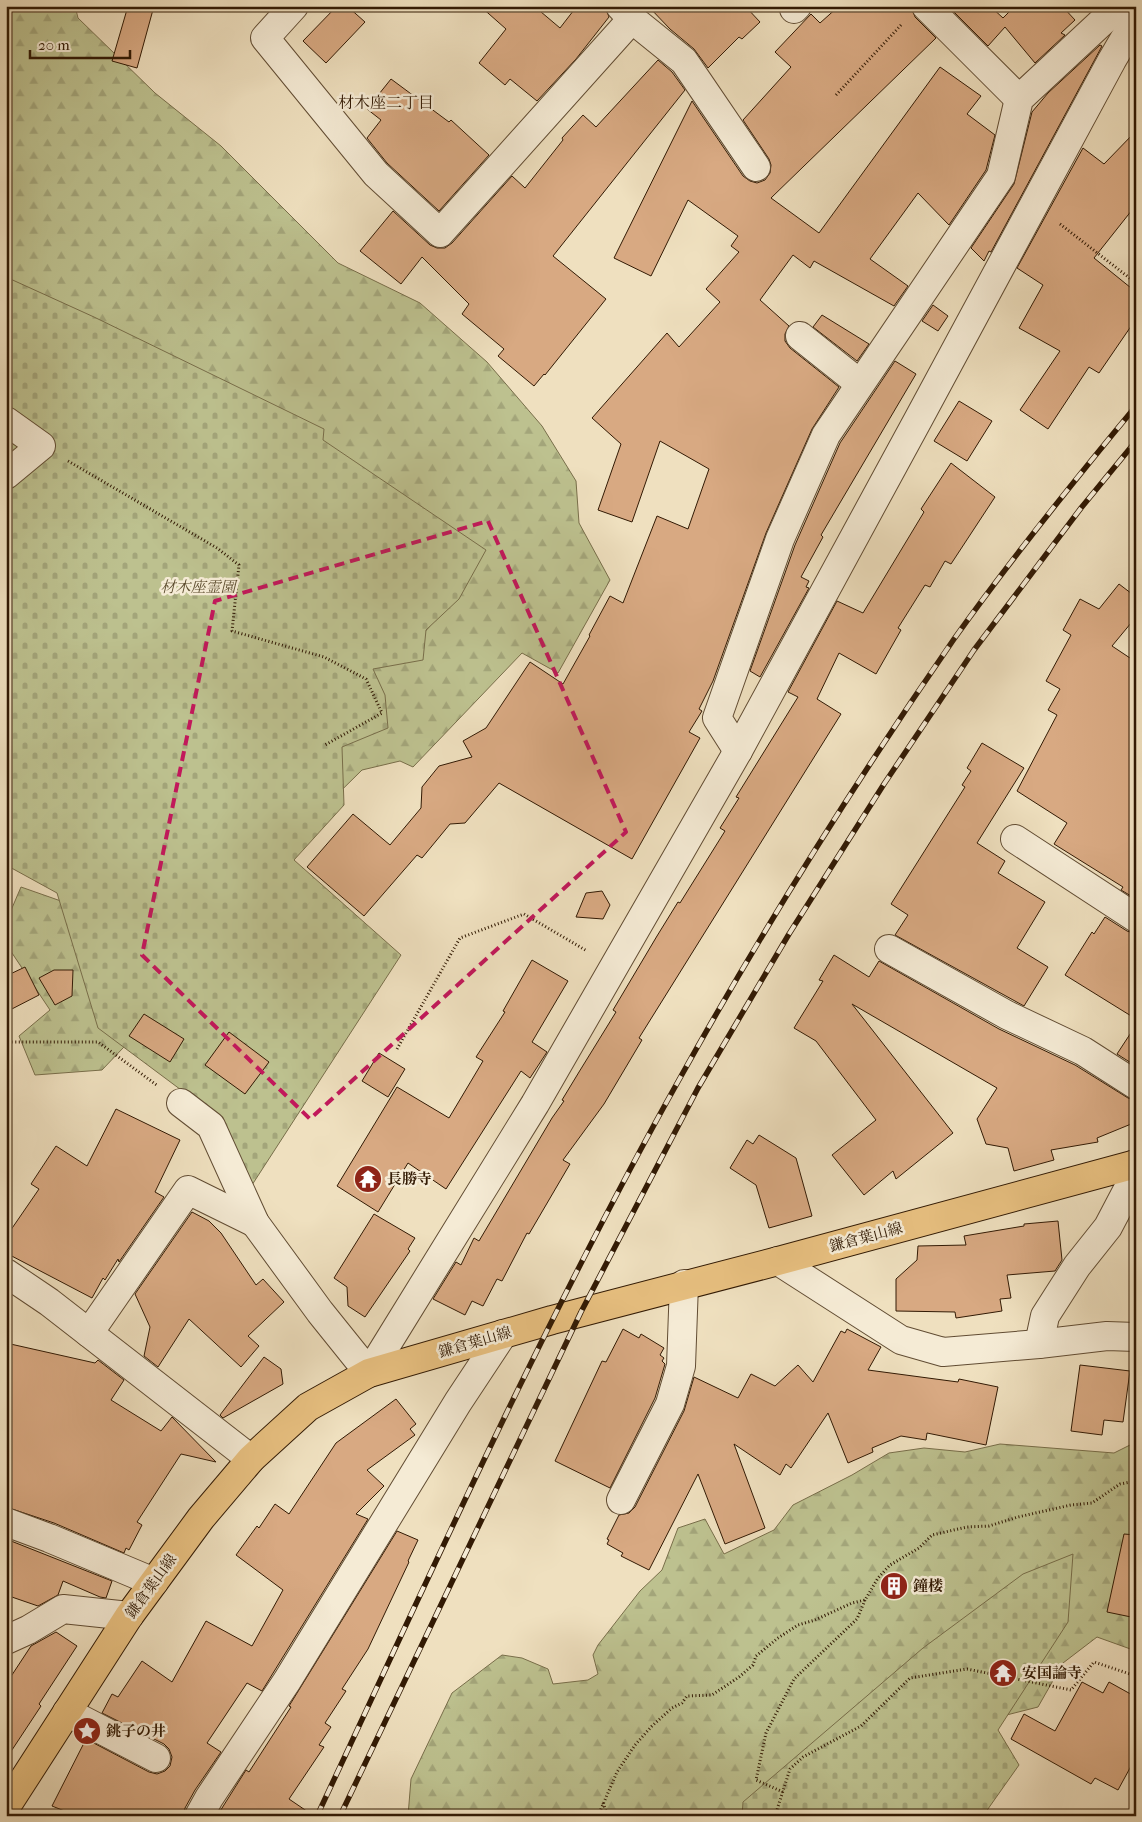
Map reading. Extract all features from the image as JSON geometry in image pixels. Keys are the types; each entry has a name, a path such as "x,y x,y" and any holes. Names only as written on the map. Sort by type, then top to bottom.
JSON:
{"main road":[{"name":"鎌倉葉山線","path":"6,1807 129,1616 201,1518 251,1459 308,1407 369,1373 684,1284 778,1261 1136,1164"}],"street":[{"path":"294,6 265,38 376,174 440,233 626,13 684,61 756,167"},
{"path":"738,750 717,718 780,539 826,434 1001,176 1019,99 1119,6"},
{"path":"916,13 1019,99"},
{"path":"181,1103 211,1126 255,1223 320,1312 369,1373 535,1104 738,750 910,436 1033,204 1136,19"},
{"path":"800,336 859,383"},
{"path":"6,421 41,446 6,475"},
{"path":"1015,839 1136,918"},
{"path":"889,950 1007,1015 1083,1051 1136,1085"},
{"path":"1039,1344 1045,1316 1077,1266 1108,1227 1129,1187 1136,1164"},
{"path":"89,1333 188,1190 255,1223"},
{"path":"778,1261 901,1340 943,1352 1107,1336 1136,1337"},
{"path":"6,1273 49,1302 251,1459"},
{"path":"622,1500 673,1395 681,1366 684,1284"},
{"path":"199,1816 209,1798 287,1682 458,1402 503,1334"},
{"path":"6,1522 154,1582"},
{"path":"6,1640 28,1630 63,1609 129,1616"},
{"path":"67,1712 156,1758"}],"path":[{"path":"836,96 916,13"},
{"path":"1033,204 1136,283"},
{"path":"41,446 217,548 238,565 232,630 324,656 366,679 382,713 325,745"},
{"path":"397,1049 460,938 524,914 613,967"},
{"path":"6,1046 12,1042 98,1042 181,1103"},
{"path":"783,1792 756,1780 766,1734 794,1679 857,1619 865,1600 878,1578 890,1565 919,1548 932,1536 967,1527 988,1526 1071,1505 1092,1503 1120,1484 1136,1480"},
{"path":"598,1816 617,1772 635,1745 672,1708 682,1703 687,1696 712,1695 739,1677 753,1665 756,1656 798,1625 852,1603 865,1600"},
{"path":"776,1816 790,1769 803,1757 861,1726 910,1678 967,1669 1071,1690 1094,1662 1136,1676"},
{"path":"603,1803 608,1816"}],"highlighted area":[{"path":"488,521 626,832 310,1119 142,955 215,601"}],"green space":[{"path":"6,6 75,6 78,18 155,93 221,146 338,263 420,303 487,362 542,426 576,481 579,523 610,580 558,673 522,653 413,767 400,761 362,770 292,839 164,1005 102,1070 35,1075 19,1036 50,1010 6,944 6,922 21,887 78,907 233,749 423,634 459,593 6,297"},
{"name":"材木座霊園","path":"6,277 94,317 324,429 323,440 486,550 459,599 426,630 423,660 373,669 385,695 388,728 342,747 344,805 294,860 401,955 252,1185 224,1122 98,1028 57,893 6,865"},
{"path":"1136,1442 1136,1651 1097,1637 1063,1663 1038,1707 979,1722 760,1816 408,1816 411,1779 452,1693 502,1655 522,1658 548,1669 553,1684 588,1680 598,1674 593,1655 598,1645 640,1591 662,1570 678,1528 705,1519 724,1554 774,1530 793,1505 852,1475 889,1453 924,1448 965,1452 1000,1444 1114,1453"},
{"path":"1073,1554 1068,1622 998,1730 1019,1765 983,1816 742,1816 743,1802 923,1648 1023,1574"}],"building":[{"path":"128,6 154,6 137,68 112,61"},
{"path":"337,6 347,6 365,22 326,63 303,41"},
{"path":"480,6 534,6 560,28 577,6 605,6 609,17 576,59 537,101 510,79 505,85 479,63 506,29"},
{"path":"648,6 745,6 760,22 742,39 739,37 708,68 694,49 670,29"},
{"path":"839,6 911,6 915,17 936,38 771,198 819,233 940,67 981,96 967,114 995,135 986,170 949,225 918,193 870,259 908,286 894,306 814,261 810,268 793,255 760,300 789,326 785,334 785,341 790,348 839,387 812,429 766,533 713,681 699,709 702,711 689,732 700,738 632,859 499,783 465,823 450,824 422,858 417,855 364,916 307,867 353,814 390,845 421,808 422,787 439,766 472,757 463,741 486,728 530,662 563,684 610,596 623,603 657,516 688,529 709,469 660,441 632,522 598,510 621,444 592,418 667,333 679,347 720,302 706,289 739,252 731,246 738,236 688,200 651,276 614,258 692,101 743,176 757,183 765,180 770,173 771,165 769,159 743,120 791,67 775,52 811,14 820,23"},
{"path":"948,6 990,6 1003,18 1015,6 1062,6 1075,20 1061,33 1065,35 1035,63 1005,27 988,46"},
{"path":"1100,45 1102,46 1101,48 991,252 989,251 984,261 971,248 1014,184 1032,112 1048,93"},
{"path":"658,60 672,72 685,90 553,256 606,299 534,386 498,356 504,349 462,314 469,304 422,257 401,284 360,251 393,211 430,245 437,248 445,248 452,243 512,176 525,188 563,140 562,138 583,115 596,127"},
{"path":"391,79 449,122 451,120 489,155 439,211 387,163 367,138 381,120 367,109"},
{"path":"1136,131 1136,205 1094,258 1136,292 1136,319 1099,373 1089,367 1048,429 1020,410 1060,351 1019,328 1043,285 1017,268 1083,148 1104,164"},
{"path":"933,305 948,316 938,331 922,321"},
{"path":"822,315 869,344 857,361 813,327"},
{"path":"895,361 916,374 821,535 823,537 801,577 809,581 806,587 809,588 760,677 750,671 795,545 840,443"},
{"path":"959,401 992,421 967,461 934,441"},
{"path":"951,463 995,497 951,564 945,561 930,587 925,585 898,628 901,630 876,674 839,653 817,699 841,714 639,1038 642,1040 604,1104 563,1160 570,1164 529,1234 527,1233 502,1281 497,1279 483,1306 472,1301 465,1315 433,1299 456,1262 461,1265 474,1238 479,1241 616,1012 613,1010 657,936 725,831 720,828 739,798 736,797 798,697 788,692 837,601 863,613 924,512 921,509"},
{"path":"1119,584 1136,597 1136,617 1112,646 1136,662 1136,899 1121,890 1123,887 1054,844 1067,823 1017,791 1057,715 1048,710 1060,689 1046,681 1071,635 1063,630 1080,599 1099,609"},
{"path":"982,743 1024,768 977,843 1005,861 998,873 1045,902 1017,948 1048,967 1024,1006 895,935 908,915 891,904 965,787 962,785 971,771 967,768"},
{"path":"602,891 610,905 603,919 576,917 586,893"},
{"path":"1105,917 1127,931 1136,934 1136,1019 1065,975 1092,932 1094,934"},
{"path":"834,955 869,977 879,961 999,1029 1075,1065 1136,1101 1136,1122 1097,1138 1098,1142 1051,1150 1054,1160 1014,1171 1008,1148 986,1144 977,1119 997,1088 852,1004 953,1133 896,1179 893,1171 864,1195 832,1155 876,1120 816,1041 794,1028 823,981 819,980"},
{"path":"532,960 568,981 532,1042 547,1052 530,1078 521,1071 446,1189 408,1163 378,1212 337,1186 397,1087 449,1118 483,1061 476,1057 505,1012 503,1011"},
{"path":"25,967 39,995 6,1012 6,976"},
{"path":"54,970 73,970 72,996 55,1005 39,978"},
{"path":"144,1014 184,1039 170,1062 129,1036"},
{"path":"1136,1025 1136,1066 1117,1054"},
{"path":"229,1032 269,1062 245,1094 205,1065"},
{"path":"379,1053 405,1069 388,1097 362,1081"},
{"path":"116,1109 180,1140 155,1192 164,1197 119,1262 118,1259 105,1280 103,1278 92,1298 6,1253 6,1237 39,1189 31,1184 56,1146 87,1166"},
{"path":"759,1135 796,1158 812,1216 769,1228 756,1185 730,1168 747,1140 753,1144"},
{"path":"192,1212 209,1221 221,1233 256,1285 263,1279 284,1302 248,1336 259,1346 241,1367 189,1319 158,1367 144,1356 150,1327 135,1294"},
{"path":"374,1214 415,1238 408,1249 410,1251 365,1317 348,1306 347,1287 334,1278"},
{"path":"1058,1221 1062,1260 1055,1271 1007,1275 1011,1298 1000,1299 1002,1311 956,1318 955,1312 896,1311 896,1279 917,1260 918,1246 966,1245 964,1236 1024,1226 1024,1224"},
{"path":"623,1329 639,1338 641,1334 664,1348 660,1355 664,1358 662,1361 665,1364 655,1398 610,1488 555,1461 602,1361 606,1362"},
{"path":"847,1329 881,1347 868,1370 958,1382 959,1379 998,1387 986,1445 927,1433 926,1440 901,1436 872,1448 873,1452 848,1463 828,1413 791,1468 786,1464 780,1475 734,1444 765,1528 725,1544 698,1474 649,1570 621,1556 623,1553 607,1544 609,1540 607,1539 619,1515 629,1513 635,1507 684,1411 694,1377 738,1398 751,1374 775,1386 798,1365 813,1382 841,1331 845,1333"},
{"path":"6,1343 95,1363 98,1360 124,1380 111,1400 161,1431 172,1417 216,1462 181,1454 137,1522 142,1525 129,1550 126,1548 124,1553 54,1523 6,1507"},
{"path":"264,1357 281,1369 283,1384 223,1418 220,1415"},
{"path":"1080,1365 1130,1371 1123,1422 1104,1420 1102,1435 1071,1431"},
{"path":"396,1399 416,1424 410,1429 415,1435 367,1470 384,1486 356,1514 368,1519 262,1691 247,1683 207,1743 221,1752 195,1790 185,1808 183,1816 77,1816 52,1806 86,1739 149,1772 157,1774 165,1771 170,1766 172,1757 169,1749 164,1744 102,1713 112,1694 118,1697 142,1661 172,1682 206,1621 252,1646 283,1590 236,1555 257,1526 259,1528 275,1504 289,1514 336,1443"},
{"path":"397,1531 418,1540 368,1649 342,1689 346,1691 325,1723 331,1727 319,1745 324,1747 289,1799 314,1816 217,1816 246,1770 249,1772 291,1707 289,1706"},
{"path":"1124,1534 1136,1535 1136,1618 1107,1612"},
{"path":"6,1539 112,1581 106,1598 63,1581 58,1595 38,1606 6,1595"},
{"path":"56,1632 77,1646 6,1759 6,1684 31,1646"},
{"path":"1082,1682 1103,1693 1109,1682 1136,1697 1136,1757 1118,1790 1095,1778 1091,1784 1011,1739 1024,1714 1055,1731"}],"railway":[{"path":"317,1816 492,1444 583,1259 680,1078 744,966 846,800 954,639 1043,521 1136,406"},
{"path":"340,1816 581,1312 698,1088 789,934 884,784 974,650 1081,508 1136,441"}],"place":[{"name":"長勝寺","path":"368,1179"},
{"name":"鐘楼","path":"894,1586"},
{"name":"安国論寺","path":"1003,1673"},
{"name":"銚子の井","path":"87,1731"}],"district":[{"name":"材木座二丁目","path":"386,102"}]}
